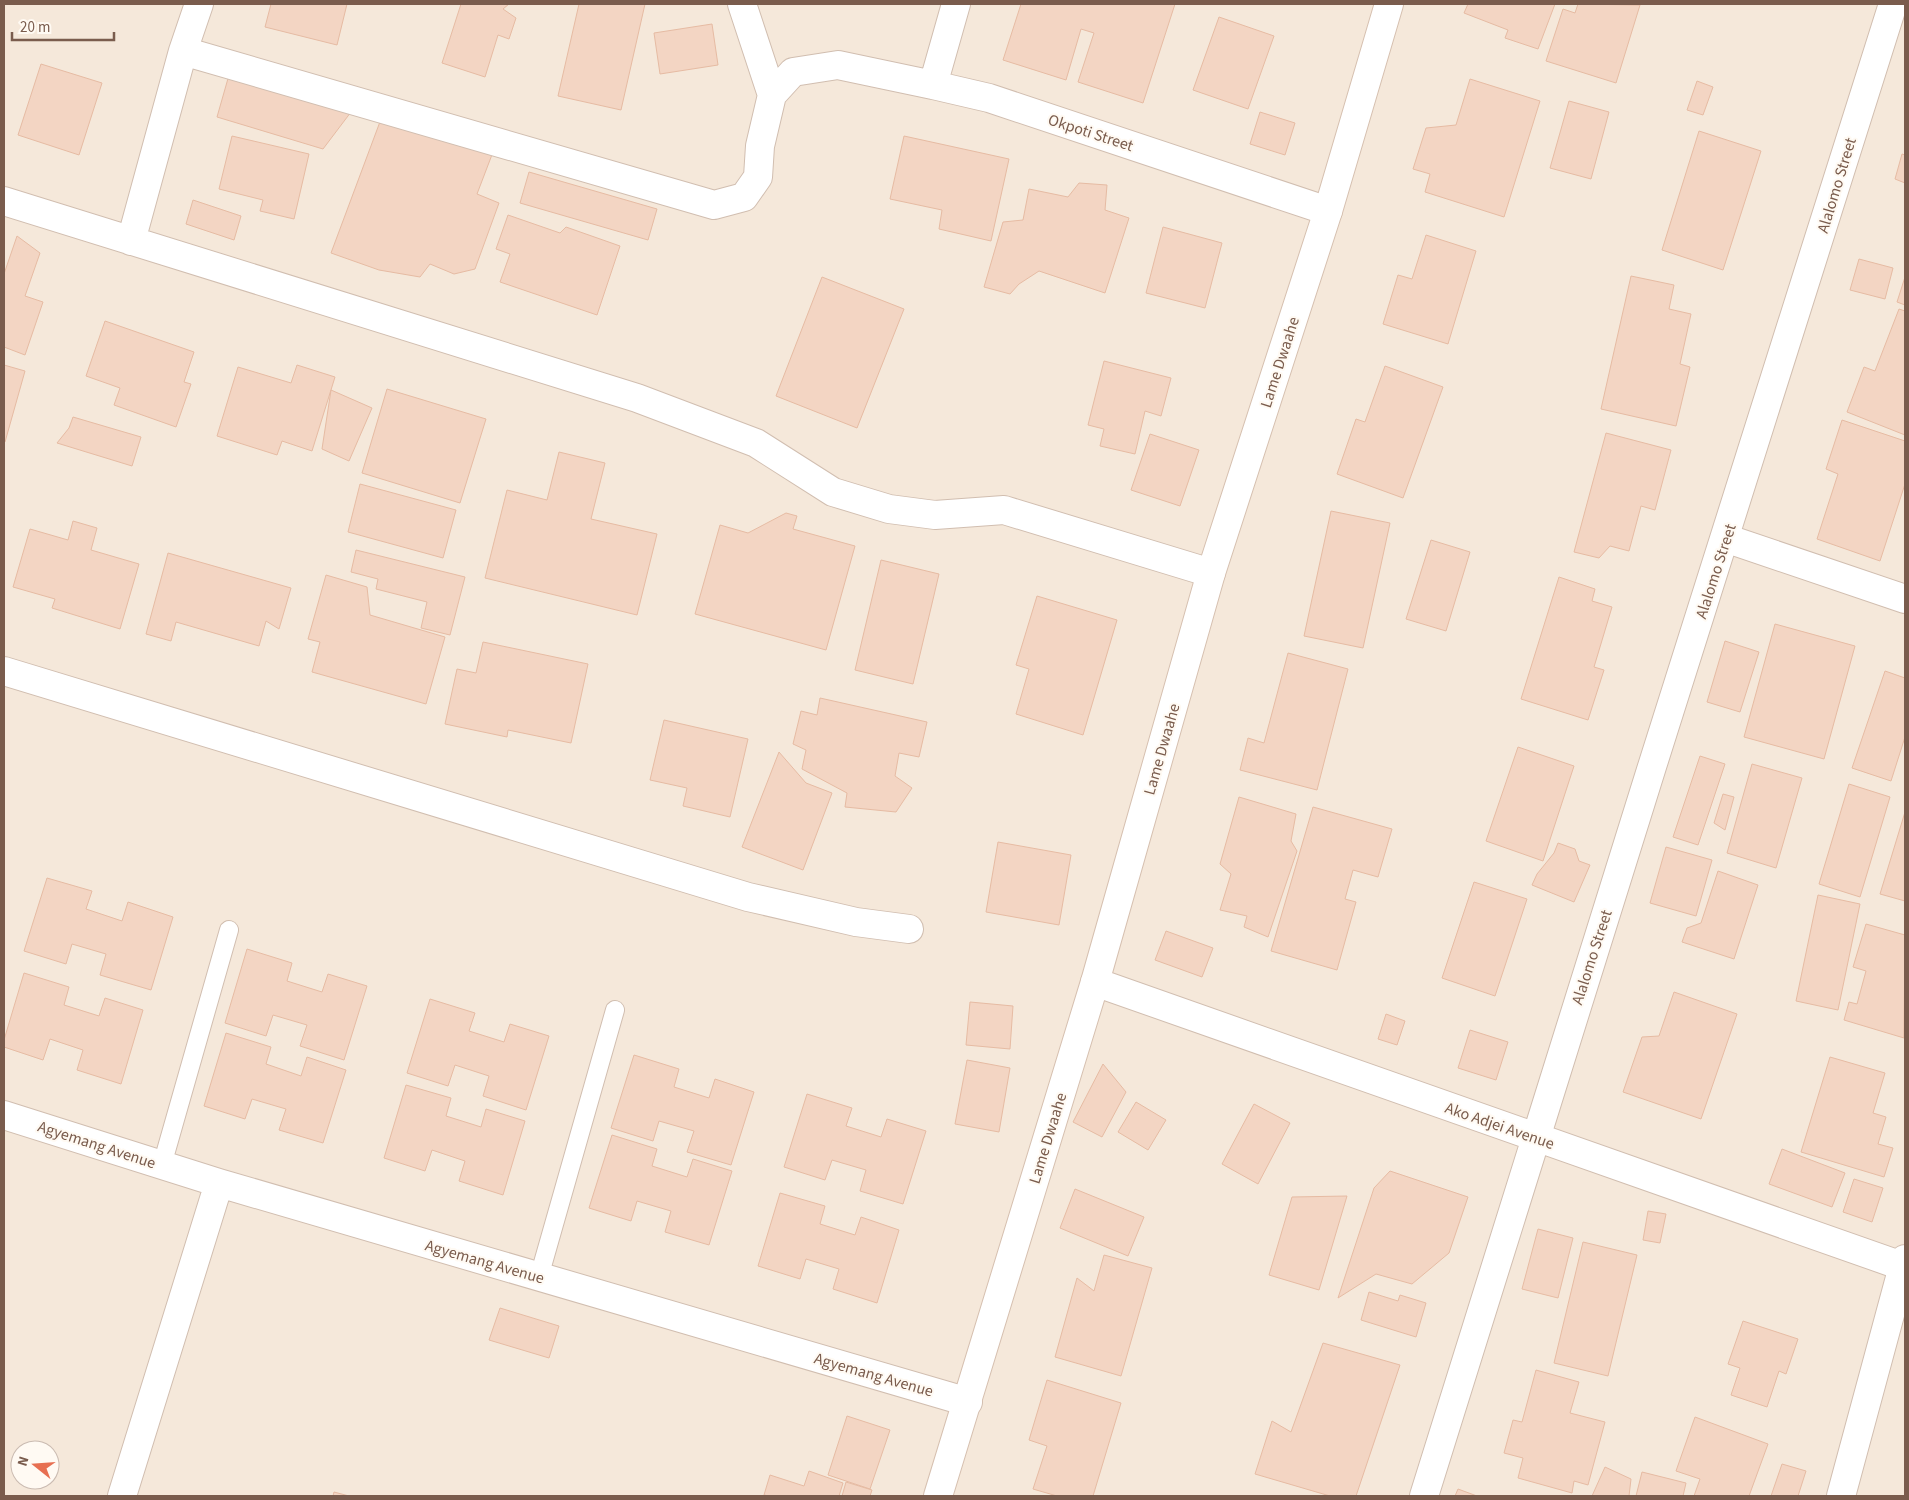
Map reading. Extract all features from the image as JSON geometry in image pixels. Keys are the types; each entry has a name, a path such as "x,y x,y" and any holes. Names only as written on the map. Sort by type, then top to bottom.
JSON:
{"street":[{"path":"131,241 183,51 199,4"},
{"path":"183,51 714,205 744,197 758,176 760,146 772,95 742,4"},
{"path":"933,85 956,4"},
{"name":"Lame Dwaahe","path":"938,1496 1095,982 1211,574 1328,211 1389,4"},
{"name":"Alalomo Street","path":"1424,1496 1534,1138 1893,4"},
{"name":"Okpoti Street","path":"772,95 793,72 838,65 989,98 1328,211"},
{"path":"4,201 637,398 756,443 833,492 889,509 935,515 1004,510 1211,574"},
{"path":"1725,538 1905,599"},
{"path":"4,671 748,897 856,922 909,929"},
{"name":"Ako Adjei Avenue","path":"1095,982 1534,1138 1904,1264"},
{"name":"Agyemang Avenue","path":"4,1115 220,1183 968,1402"},
{"path":"122,1496 220,1183"},
{"path":"1841,1496 1904,1264"}],"lane":[{"path":"162,1165 229,930"},
{"path":"539,1277 614,1010"}],"shaded area":[{"path":"4,4 1905,4 1905,1496 4,1496"}],"building":[{"path":"271,4 347,4 337,45 265,27"},
{"path":"461,4 509,4 503,9 516,18 509,39 498,35 485,77 442,63"},
{"path":"579,4 645,4 621,110 558,96"},
{"path":"1021,4 1175,4 1143,103 1078,82 1094,33 1081,29 1066,80 1003,60"},
{"path":"1468,4 1555,4 1538,49 1505,38 1508,30 1464,13"},
{"path":"1578,4 1640,5 1616,83 1546,61 1563,9 1575,13"},
{"path":"1219,17 1274,36 1248,109 1193,90"},
{"path":"712,24 718,65 660,74 654,33"},
{"path":"41,64 102,83 79,155 18,135"},
{"path":"229,75 351,112 323,149 217,117"},
{"path":"1470,79 1540,101 1504,217 1425,192 1430,174 1413,169 1426,128 1456,125"},
{"path":"1697,81 1713,87 1703,115 1687,110"},
{"path":"1569,101 1609,112 1591,179 1550,168"},
{"path":"384,111 493,152 477,194 499,203 475,269 454,274 430,264 420,277 379,270 331,253"},
{"path":"1260,112 1295,123 1285,155 1250,144"},
{"path":"1699,131 1761,151 1723,270 1662,250"},
{"path":"232,136 309,154 294,219 260,211 263,200 219,189"},
{"path":"904,136 1009,159 991,241 939,229 942,210 890,199"},
{"path":"1902,154 1905,155 1905,183 1895,179"},
{"path":"529,172 657,209 648,240 520,203"},
{"path":"1079,183 1107,185 1105,210 1129,218 1105,293 1039,271 1019,284 1010,294 984,287 1003,222 1023,220 1029,189 1068,197"},
{"path":"193,200 241,216 234,240 186,224"},
{"path":"508,215 560,233 566,227 620,246 597,315 500,282 510,254 496,249"},
{"path":"1163,227 1222,243 1205,308 1146,293"},
{"path":"1426,235 1476,251 1448,344 1383,324 1398,275 1412,279"},
{"path":"17,236 40,253 25,296 43,302 25,355 4,347 4,274"},
{"path":"1859,259 1893,268 1885,299 1850,290"},
{"path":"1631,276 1674,285 1669,309 1691,314 1680,364 1690,367 1676,426 1601,409"},
{"path":"822,277 904,309 857,428 776,396"},
{"path":"1905,277 1905,305 1897,302"},
{"path":"1899,309 1905,311 1905,435 1847,412 1864,367 1875,371"},
{"path":"105,321 194,352 184,382 191,384 176,427 114,405 120,388 86,376"},
{"path":"1104,361 1171,378 1161,416 1145,411 1135,454 1100,446 1104,429 1088,425"},
{"path":"4,365 25,371 5,442 4,442"},
{"path":"297,365 335,377 312,451 282,441 277,455 217,436 238,367 291,383"},
{"path":"1385,366 1443,387 1403,498 1337,474 1356,419 1365,422"},
{"path":"387,389 486,419 460,503 362,473"},
{"path":"331,390 372,408 349,461 322,449"},
{"path":"73,417 141,437 132,466 57,443 69,428"},
{"path":"1842,420 1905,441 1905,484 1880,561 1817,539 1838,474 1826,469"},
{"path":"1606,433 1671,450 1655,510 1641,506 1629,551 1610,546 1599,558 1574,552"},
{"path":"1150,434 1199,450 1180,506 1131,490"},
{"path":"559,452 605,463 591,519 657,534 637,615 485,578 507,490 547,500"},
{"path":"360,484 456,510 443,558 348,532"},
{"path":"1331,511 1390,523 1363,648 1304,636"},
{"path":"786,513 797,516 793,529 855,546 826,650 695,614 720,525 748,533"},
{"path":"73,521 97,528 91,550 139,564 120,629 52,608 55,599 13,587 30,529 68,540"},
{"path":"1431,540 1470,552 1446,631 1406,619"},
{"path":"356,550 465,577 450,635 421,628 427,602 376,589 378,579 351,572"},
{"path":"168,553 291,588 279,629 266,621 259,646 176,622 171,641 146,634"},
{"path":"881,560 939,574 913,684 855,670"},
{"path":"326,575 367,587 370,615 445,637 426,704 312,672 320,642 308,639"},
{"path":"1559,577 1595,589 1592,601 1612,607 1594,667 1604,670 1588,720 1521,699"},
{"path":"1037,596 1117,620 1083,735 1016,714 1029,669 1016,665"},
{"path":"1775,624 1855,646 1824,759 1744,737"},
{"path":"1725,641 1759,652 1740,712 1707,702"},
{"path":"483,642 588,664 571,743 508,730 507,737 445,724 457,669 476,673"},
{"path":"1288,653 1348,669 1317,790 1240,770 1248,738 1264,743"},
{"path":"1885,671 1905,678 1905,737 1891,781 1852,768"},
{"path":"820,698 927,722 919,757 899,753 895,776 912,788 896,812 845,807 847,793 802,769 806,750 793,744 801,711 817,715"},
{"path":"664,720 748,739 730,817 683,806 687,788 650,780"},
{"path":"1518,747 1574,766 1543,861 1486,841"},
{"path":"779,752 806,783 832,793 803,870 742,847"},
{"path":"1700,756 1725,764 1698,845 1673,837"},
{"path":"1752,764 1802,778 1776,868 1727,853"},
{"path":"1849,784 1890,797 1860,897 1819,884"},
{"path":"1723,794 1734,797 1725,830 1714,823"},
{"path":"1239,797 1296,814 1291,841 1297,851 1268,937 1244,927 1247,916 1220,910 1231,874 1220,864"},
{"path":"1313,807 1392,829 1378,877 1353,870 1345,899 1356,902 1337,970 1271,951"},
{"path":"1905,812 1905,901 1880,894"},
{"path":"998,842 1071,855 1059,925 986,912"},
{"path":"1558,843 1575,849 1579,861 1590,865 1574,902 1532,885 1537,874 1554,853"},
{"path":"1666,847 1712,860 1696,916 1650,903"},
{"path":"1718,871 1758,885 1734,959 1682,942 1687,928 1701,923"},
{"path":"47,878 92,891 86,909 122,921 128,902 173,917 151,990 100,975 106,954 72,944 66,964 24,951"},
{"path":"1474,882 1527,899 1495,996 1442,978"},
{"path":"1818,895 1860,904 1838,1010 1796,1001"},
{"path":"1866,924 1905,935 1904,1038 1844,1020 1849,1002 1857,1004 1866,971 1853,967"},
{"path":"1166,931 1213,948 1202,977 1155,960"},
{"path":"247,949 292,963 287,981 322,992 328,974 367,986 344,1060 300,1046 307,1025 273,1015 266,1036 225,1023"},
{"path":"24,973 69,987 64,1005 99,1016 105,998 143,1010 121,1084 77,1070 83,1050 50,1039 43,1060 4,1047 4,1040"},
{"path":"1674,992 1737,1014 1701,1119 1623,1092 1642,1037 1659,1036"},
{"path":"430,999 475,1013 469,1031 504,1042 510,1024 549,1036 526,1110 483,1096 489,1076 455,1065 448,1086 407,1073"},
{"path":"970,1002 1013,1006 1010,1049 966,1045"},
{"path":"1386,1014 1405,1021 1397,1045 1378,1039"},
{"path":"1470,1030 1508,1042 1496,1080 1458,1068"},
{"path":"226,1033 271,1047 266,1064 301,1076 307,1057 346,1070 323,1143 279,1130 286,1109 252,1099 245,1119 204,1106"},
{"path":"634,1055 679,1069 674,1087 709,1098 715,1079 754,1092 731,1165 687,1152 694,1131 659,1121 653,1141 611,1128"},
{"path":"1830,1057 1885,1073 1873,1113 1886,1117 1878,1144 1893,1148 1884,1177 1801,1152"},
{"path":"967,1060 1010,1068 999,1132 955,1124"},
{"path":"1103,1064 1126,1092 1102,1137 1073,1122"},
{"path":"406,1085 451,1098 446,1116 481,1127 486,1109 525,1121 503,1195 459,1181 465,1161 432,1150 425,1171 384,1158"},
{"path":"807,1094 852,1108 846,1126 881,1137 887,1119 926,1131 903,1204 860,1191 866,1170 832,1160 825,1180 784,1167"},
{"path":"1136,1102 1166,1120 1148,1150 1118,1132"},
{"path":"1254,1104 1290,1123 1258,1184 1222,1164"},
{"path":"612,1135 657,1149 652,1166 687,1177 693,1159 732,1171 709,1245 665,1232 671,1211 637,1201 631,1221 589,1208"},
{"path":"1782,1149 1845,1173 1832,1207 1769,1184"},
{"path":"1390,1171 1468,1197 1449,1253 1412,1284 1376,1274 1338,1298 1374,1188"},
{"path":"1854,1179 1883,1188 1872,1222 1843,1212"},
{"path":"1075,1189 1144,1217 1128,1256 1060,1228"},
{"path":"780,1193 825,1206 820,1224 855,1235 861,1217 899,1230 877,1303 833,1289 839,1269 806,1259 800,1279 758,1266"},
{"path":"1347,1196 1319,1290 1269,1275 1292,1197"},
{"path":"1648,1211 1666,1214 1660,1243 1643,1240"},
{"path":"1538,1229 1573,1238 1558,1298 1522,1289"},
{"path":"1583,1242 1637,1255 1608,1376 1554,1363"},
{"path":"1104,1255 1152,1268 1121,1376 1055,1357 1077,1278 1094,1291"},
{"path":"1369,1292 1398,1301 1400,1295 1426,1303 1416,1337 1361,1320"},
{"path":"500,1308 559,1326 549,1358 489,1340"},
{"path":"1743,1321 1798,1339 1786,1374 1779,1371 1767,1407 1731,1395 1740,1368 1728,1364"},
{"path":"1323,1343 1400,1365 1356,1496 1330,1496 1255,1474 1272,1421 1291,1432"},
{"path":"1536,1370 1579,1382 1570,1413 1605,1422 1588,1485 1574,1481 1572,1493 1518,1478 1523,1458 1504,1453 1513,1420 1522,1422"},
{"path":"1047,1380 1121,1403 1093,1496 1057,1496 1033,1489 1047,1446 1029,1440"},
{"path":"847,1416 890,1430 870,1489 828,1475"},
{"path":"1695,1417 1768,1444 1749,1496 1694,1496 1700,1479 1676,1471"},
{"path":"1782,1464 1806,1471 1798,1496 1771,1496"},
{"path":"1605,1467 1631,1479 1629,1496 1592,1496"},
{"path":"809,1471 843,1483 839,1496 764,1495 770,1475 804,1486"},
{"path":"1642,1472 1686,1483 1683,1496 1636,1496"},
{"path":"846,1482 872,1490 870,1496 842,1496"},
{"path":"1458,1489 1477,1496 1455,1496"},
{"path":"334,1492 349,1496 333,1496"}]}
